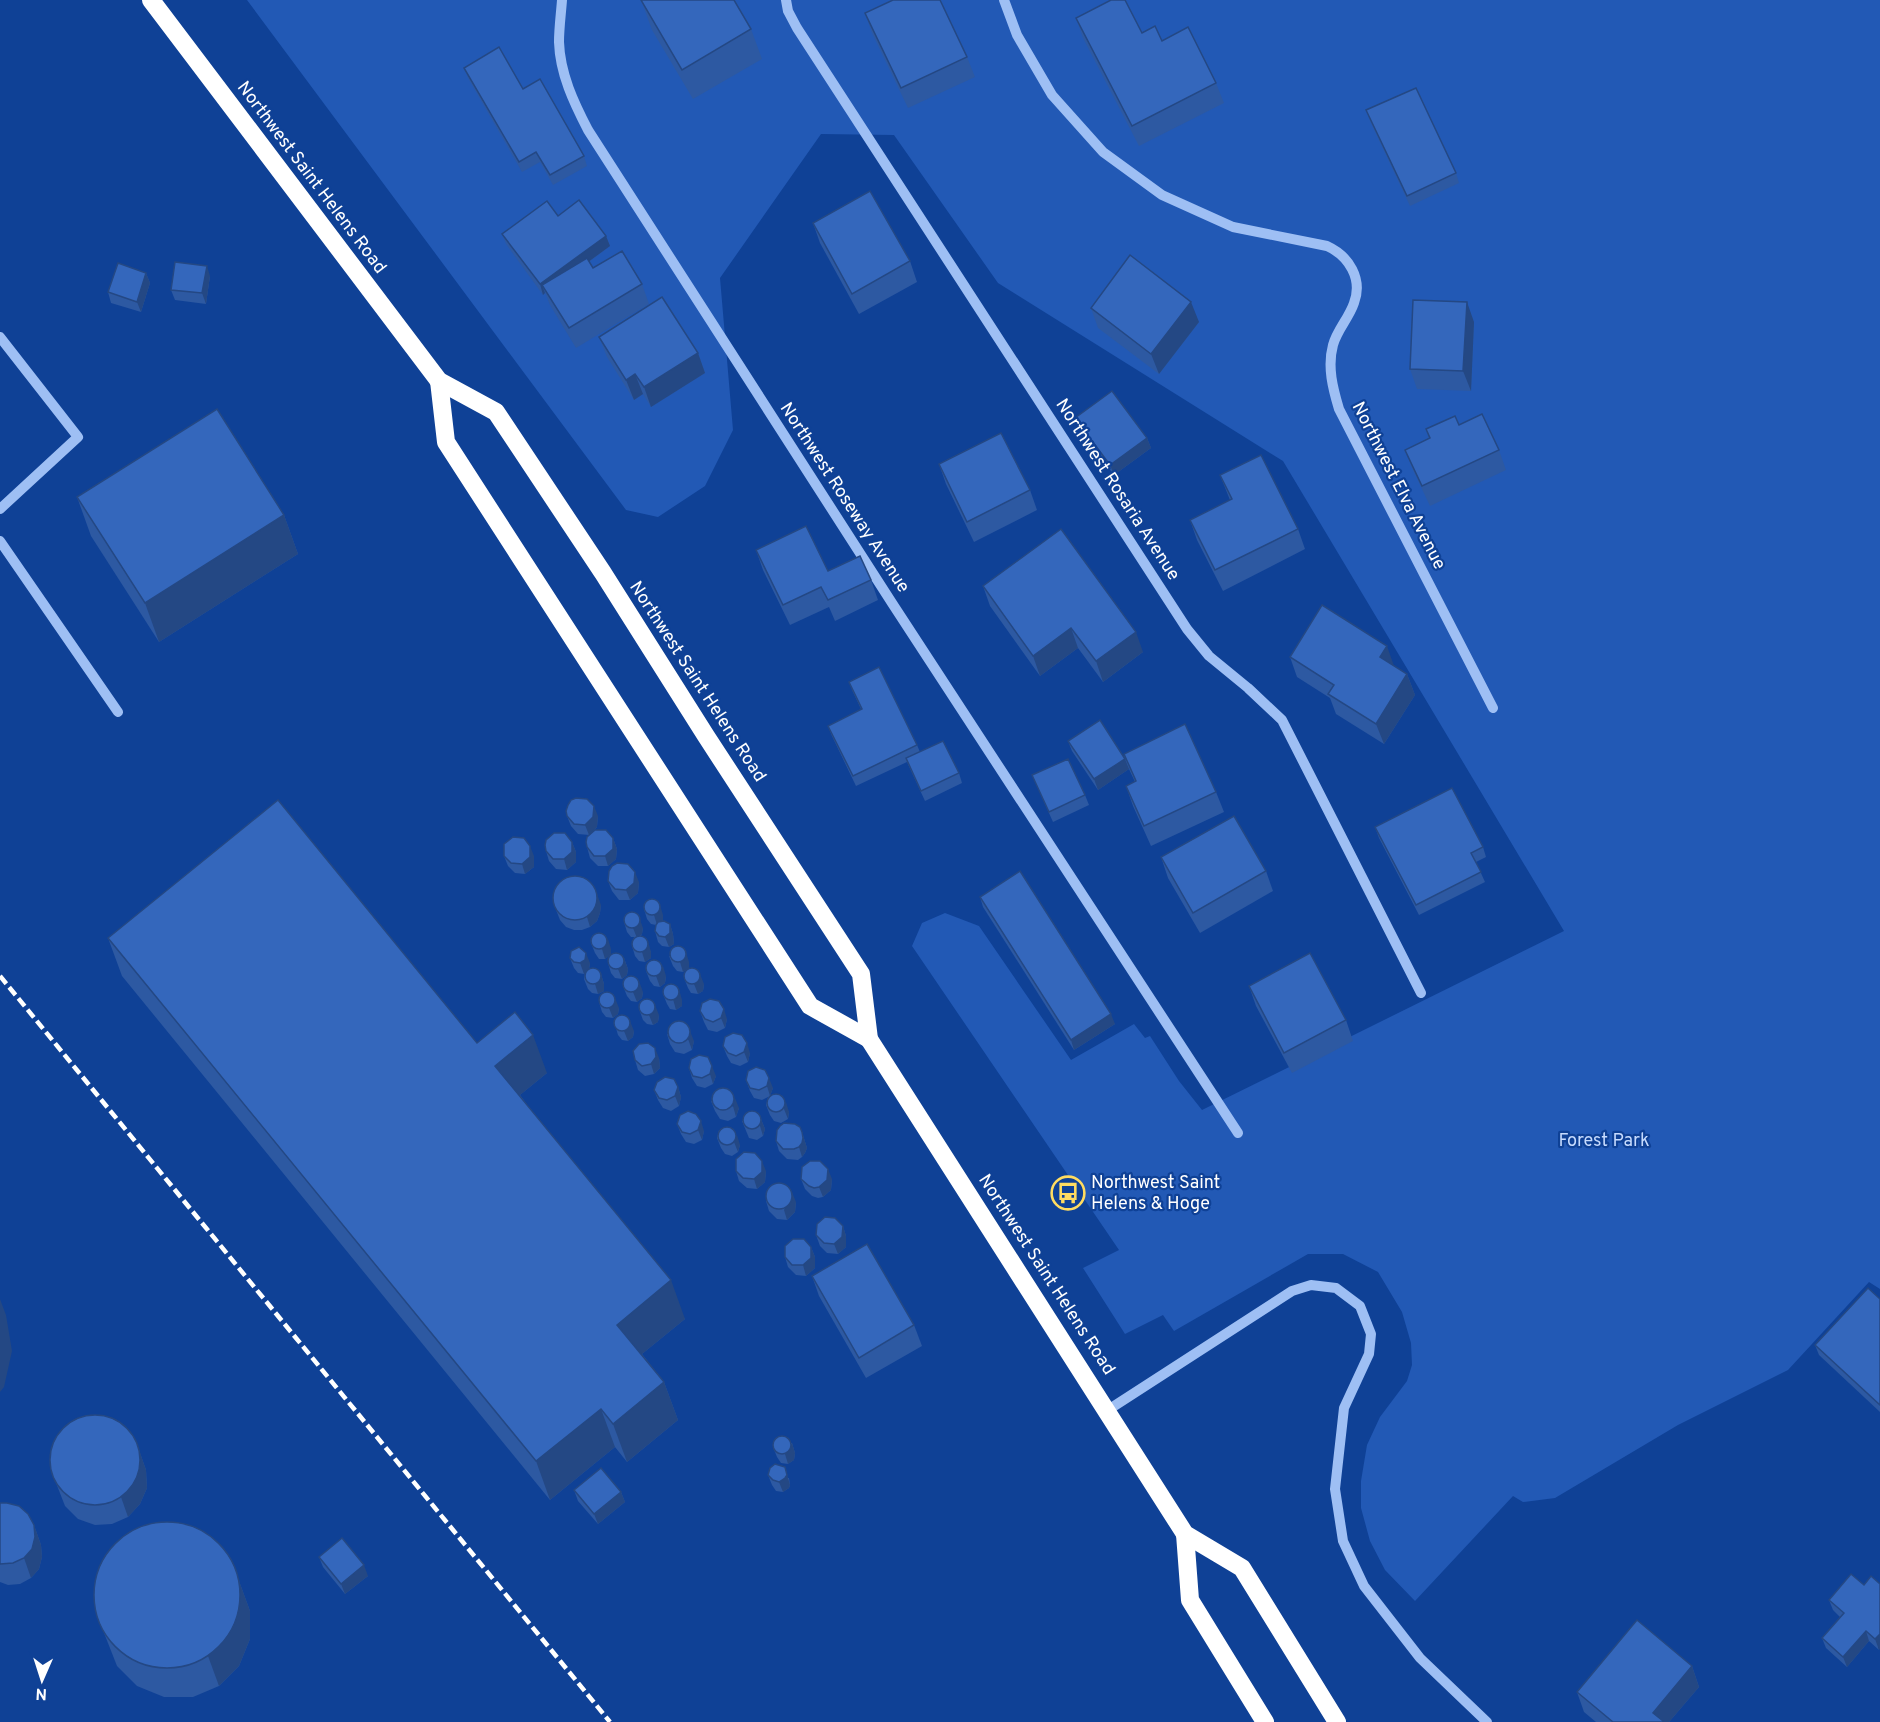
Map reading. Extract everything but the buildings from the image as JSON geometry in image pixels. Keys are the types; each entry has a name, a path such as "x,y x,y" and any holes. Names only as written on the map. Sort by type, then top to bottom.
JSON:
{"highway":[{"name":"Northwest Saint Helens Road","path":"151,0 439,381 496,411 861,974 869,1039 1108,1410 1185,1534 1242,1568 1337,1722"},
{"name":"Northwest Saint Helens Road","path":"439,381 446,442 810,1006 869,1039"},
{"name":"Northwest Saint Helens Road","path":"1185,1534 1190,1600 1265,1722"}],"street":[{"name":"Northwest Roseway Avenue","path":"562,0 559,42 562,68 572,100 588,130 1238,1133"},
{"name":"Northwest Rosaria Avenue","path":"786,0 788,11 797,28 1187,628 1209,656 1282,720 1421,993"},
{"name":"Northwest Elva Avenue","path":"1004,0 1017,36 1052,95 1103,152 1162,195 1233,227 1327,246 1338,251 1353,269 1357,290 1354,303 1333,345 1330,380 1339,409 1493,708"},
{"path":"0,337 78,437 0,509"},
{"path":"0,540 118,712"},
{"path":"1108,1410 1292,1291 1311,1285 1336,1288 1360,1306 1371,1334 1369,1354 1344,1408 1335,1489 1343,1541 1364,1586 1420,1658 1487,1722"}],"green space":[{"name":"Forest Park","path":"247,0 1880,0 1880,1289 1869,1282 1788,1370 1678,1425 1555,1498 1523,1502 1513,1496 1415,1601 1385,1570 1370,1541 1361,1508 1361,1481 1367,1445 1380,1417 1407,1381 1412,1365 1411,1343 1402,1312 1378,1272 1343,1254 1308,1254 1174,1331 1163,1315 1125,1334 1083,1268 1119,1250 912,946 922,923 945,913 979,926 1071,1060 1134,1024 1145,1038 1150,1036 1179,1081 1202,1110 1564,931 1283,461 998,283 894,135 821,134 720,278 733,430 705,486 658,517 626,510"}],"railway":[{"path":"0,976 610,1722"}],"place":[{"name":"Northwest Saint Helens & Hoge","path":"1068,1193"}]}
